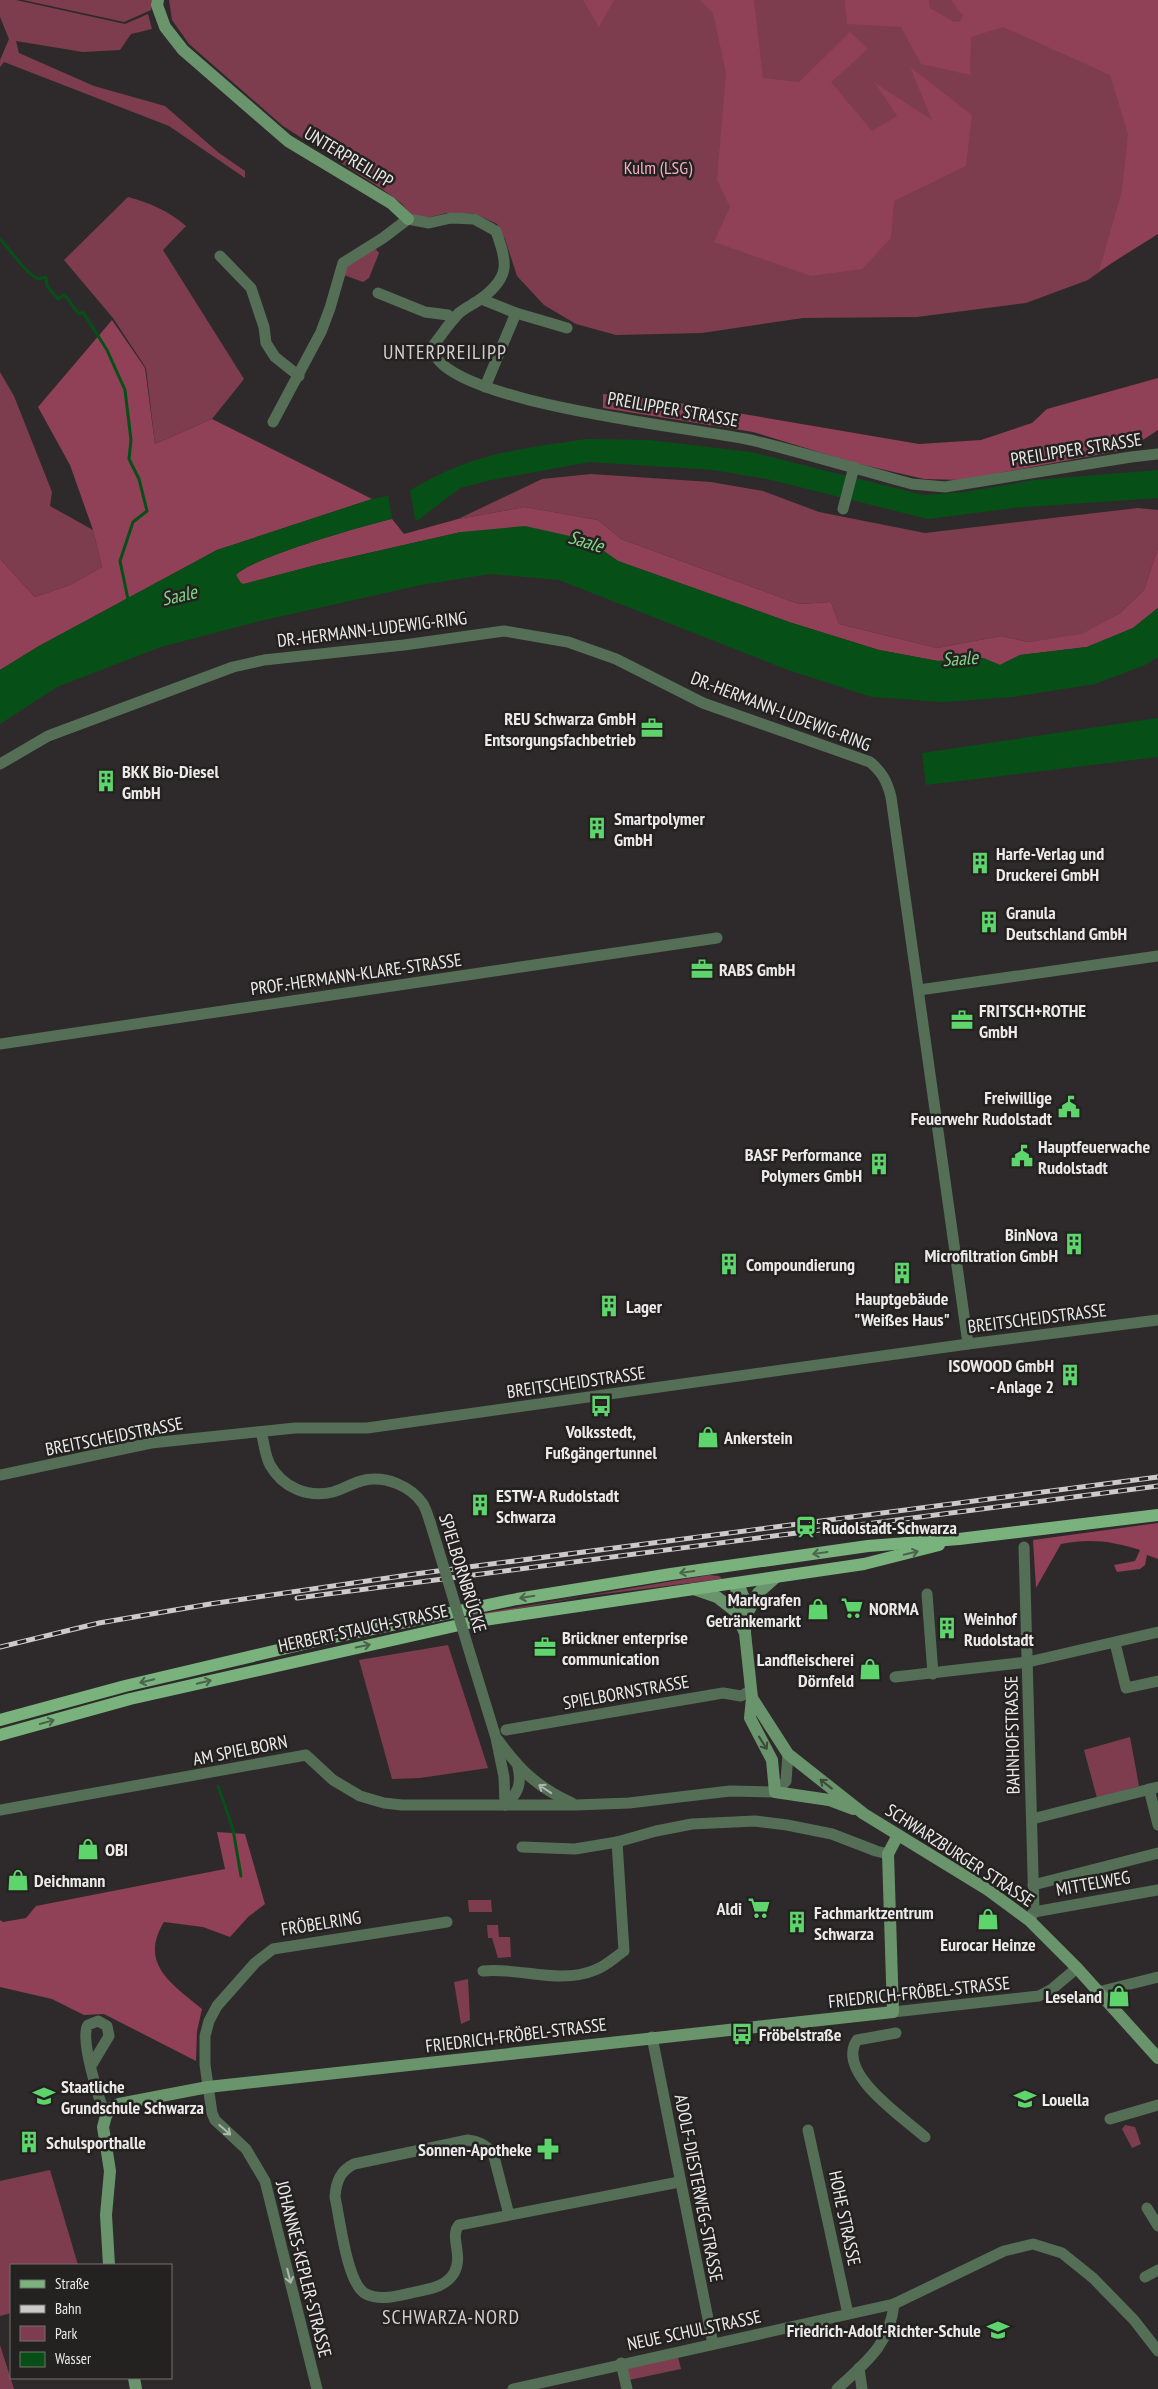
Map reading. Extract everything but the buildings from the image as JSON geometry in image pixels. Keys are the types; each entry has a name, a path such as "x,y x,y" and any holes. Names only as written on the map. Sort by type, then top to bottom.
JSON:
{"main road":[{"path":"958,1539 1158,1515"},
{"name":"HERBERT-STAUCH-STRASSE","path":"0,1720 125,1686 335,1636 517,1599 868,1546 958,1539"},
{"name":"HERBERT-STAUCH-STRASSE","path":"0,1735 130,1699 477,1621 864,1564 919,1551 958,1539"},
{"path":"736,1565 738,1583"}],"street":[{"name":"UNTERPREILIPP","path":"158,0 157,5 164,27 183,50 288,141 391,203 408,219"},
{"path":"273,422 299,376 324,324 343,263 383,238 408,219 429,223 451,218 474,219 496,231 503,252 506,271 501,282 454,319 432,347 433,352 444,367 485,387 516,313"},
{"path":"220,256 251,288 264,327 266,343 275,357 299,376"},
{"path":"378,293 425,312 448,315 454,319"},
{"path":"481,299 516,313 567,328"},
{"name":"PREILIPPER STRASSE","path":"485,387 548,405 753,440 853,471 912,484 945,488 1158,454"},
{"path":"844,506 853,471"},
{"name":"DR.-HERMANN-LUDEWIG-RING","path":"0,764 48,736 233,667 264,660 404,645 504,631 568,642 616,659 702,703 862,758 880,771 887,783 891,797 968,1344"},
{"name":"PROF.-HERMANN-KLARE-STRASSE","path":"0,1044 717,938"},
{"path":"919,990 1158,956"},
{"name":"BREITSCHEIDSTRASSE","path":"0,1475 150,1443 295,1428 367,1428 968,1344 1158,1320"},
{"name":"SPIELBORNBRÜCKE","path":"261,1432 270,1465 282,1481 298,1491 314,1494 332,1492 363,1480 386,1480 400,1484 414,1494 423,1504 472,1660 485,1709 496,1738 504,1777 505,1805"},
{"name":"BAHNHOFSTRASSE","path":"1024,1547 1034,1885 1032,1916"},
{"path":"741,1613 758,1593 775,1578"},
{"path":"738,1583 734,1597 741,1613"},
{"path":"694,1589 724,1601 741,1613"},
{"path":"927,1594 933,1674"},
{"name":"SCHWARZBURGER STRASSE","path":"741,1613 745,1633 751,1695 750,1718 772,1760 774,1792"},
{"path":"895,1677 1028,1662 1158,1632"},
{"path":"1115,1643 1126,1688 1158,1681"},
{"name":"SPIELBORNSTRASSE","path":"506,1730 723,1693 741,1696 751,1695"},
{"name":"SCHWARZBURGER STRASSE","path":"751,1695 788,1754 864,1814 1032,1916 1158,2058"},
{"name":"SPIELBORNBRÜCKE","path":"496,1738 518,1767 551,1793 575,1805"},
{"path":"774,1792 786,1781 788,1754"},
{"name":"AM SPIELBORN","path":"0,1810 306,1755 333,1780 360,1796 384,1803 505,1805"},
{"path":"505,1805 518,1790 521,1781 518,1767"},
{"path":"1032,1819 1154,1788 1158,1824"},
{"name":"SCHWARZBURGER STRASSE","path":"505,1805 629,1803 730,1791 774,1792 829,1800 864,1814"},
{"path":"522,1847 575,1849 617,1842 656,1831 692,1824 755,1821 832,1834 888,1854"},
{"path":"893,2012 888,1854 898,1835"},
{"path":"483,1971 502,1970 542,1976 583,1974 597,1970 624,1950 617,1842"},
{"path":"1034,1885 1158,1853"},
{"name":"MITTELWEG","path":"1032,1916 1158,1890"},
{"name":"FRÖBELRING","path":"208,2087 205,2036 209,2022 217,2006 263,1955 274,1949 289,1945 447,1922"},
{"name":"FRIEDRICH-FRÖBEL-STRASSE","path":"106,2116 111,2108 119,2104 208,2087 1039,1996 1052,1989 1077,1968"},
{"path":"1098,1992 1158,1977"},
{"path":"896,2034 857,2040 852,2046 853,2059 863,2083 925,2137"},
{"name":"ADOLF-DIESTERWEG-STRASSE","path":"652,2038 679,2182 713,2344"},
{"path":"91,2066 93,2079 106,2116 103,2127 110,2184 106,2215 109,2264"},
{"name":"JOHANNES-KEPLER-STRASSE","path":"208,2087 215,2120 246,2150 265,2182 317,2389"},
{"path":"1110,2119 1158,2105"},
{"name":"HOHE STRASSE","path":"808,2130 848,2314"},
{"path":"509,2216 493,2153 488,2147 475,2140 354,2164 341,2175 335,2197 354,2283 365,2294 377,2298 390,2297 444,2284 454,2273 459,2262 455,2233 459,2225 509,2216 679,2182"},
{"path":"1147,2208 1158,2226"},
{"name":"NEUE SCHULSTRASSE","path":"513,2389 621,2363 894,2304 1004,2251 1033,2244 1062,2254 1093,2278 1134,2320 1158,2351"},
{"path":"1145,2277 1158,2270"},
{"path":"837,2389 875,2354 885,2338 892,2320 894,2304"},
{"path":"621,2363 627,2389"},
{"path":"859,2368 862,2389"}],"green space":[{"path":"0,0 16,0 125,24 148,14 152,29 131,34 120,50 83,52 16,41 19,53 94,86 165,106 219,153 245,171 245,178 169,126 4,62 0,67 0,60 9,39 0,17"},
{"path":"23,0 152,0 151,10 124,22"},
{"name":"Kulm (LSG)","path":"169,0 1158,0 1158,230 1088,280 1026,303 917,317 803,318 702,333 616,335 576,324 544,305 517,276 505,239 497,224 473,213 446,213 427,218 412,216 401,203 382,189 283,126 189,44 172,20"},
{"path":"128,197 159,208 186,226 163,250 244,379 212,419 155,444 146,368 113,318 64,260"},
{"path":"374,247 379,253 369,278 363,282 344,275 348,264"},
{"path":"0,372 14,396 52,492 50,506 93,530 102,567 70,585 35,597 0,559"},
{"path":"591,474 711,482 763,491 819,512 925,533 1138,508 1158,510 1158,548 1144,590 1120,613 1082,635 1028,642 1001,636 937,648 839,624 831,602 799,604 621,539 598,520 525,507 458,519 542,479"},
{"path":"709,1575 719,1576 722,1579 580,1597 467,1618 466,1616"},
{"path":"448,1645 488,1768 420,1778 392,1779 359,1660"},
{"path":"1130,1737 1139,1786 1097,1798 1084,1750"},
{"path":"468,1900 491,1900 492,1912 469,1912"},
{"path":"487,1925 498,1925 499,1937 510,1937 511,1957 498,1958 492,1938 488,1938"},
{"path":"468,1979 470,2020 461,2024 454,1982"},
{"path":"1125,2125 1135,2127 1141,2144 1132,2148 1122,2129"},
{"path":"50,2170 78,2264 10,2264 10,2313 0,2316 0,2181"},
{"path":"0,2345 14,2389 0,2389"},
{"path":"678,2357 681,2369 629,2380 626,2368"}],"shaded area":[{"path":"583,0 614,0 599,27"},
{"path":"700,0 754,0 763,78 799,82 850,32 868,49 831,82 872,131 897,116 875,83 932,120 910,67 972,115 966,166 894,201 891,238 862,269 811,276 714,242 730,207 717,180 726,73 713,13"},
{"path":"845,0 929,0 930,8 954,22 960,21 963,16 951,0 1158,0 1158,234 1099,271 1122,191 1128,134 1110,75 1003,27 971,37 970,75 921,64 901,27 847,24"},
{"path":"112,320 145,368 155,444 212,419 372,499 217,550 39,646 0,670 0,559 35,597 70,585 102,567 93,530 70,465 38,407"},
{"path":"1158,378 1158,430 1129,449 962,480 924,479 855,463 753,432 603,408 603,394 667,401 919,444 981,440 1032,423 1047,409"},
{"path":"525,507 598,520 621,539 799,604 831,602 839,624 937,648 1001,636 1028,642 1082,634 1120,613 1144,590 1158,548 1158,608 1133,628 1087,647 1020,655 1000,665 983,658 938,661 879,650 789,622 618,561 588,540 461,532 316,565 244,584 241,584 236,575 246,568 285,551 392,519 404,534 458,519"},
{"path":"1158,1523 1158,1559 1147,1555 1145,1565 1140,1569 1117,1572 1114,1565 1135,1561 1140,1550 1101,1541 1071,1542 1061,1544 1036,1588 1033,1540"},
{"path":"217,1832 245,1834 265,1904 248,1917 230,1937 203,1927 164,1922 157,1937 155,1950 157,1962 162,1972 170,1982 202,2009 197,2031 196,2061 104,2014 84,2015 52,1999 0,1987 0,1920 3,1922 26,1918 36,1906 225,1869"}],"water":[{"path":"586,439 649,440 751,452 923,495 965,492 1035,480 1158,470 1158,498 1014,508 928,519 767,479 713,470 590,462 491,480 460,488 417,521 415,519 410,490 441,474 500,453"},
{"name":"Saale","path":"388,496 392,519 285,551 246,568 236,575 241,583 244,584 316,565 461,532 525,526 588,540 618,561 789,622 879,650 938,661 983,658 1000,665 1020,655 1087,647 1133,628 1158,608 1158,657 1145,665 1095,684 1013,697 943,702 872,697 788,670 559,580 490,574 421,585 260,621 161,647 57,687 0,724 0,670 39,646 217,550 372,499"},
{"path":"1158,718 1158,757 926,785 922,753"}],"waterway":[{"path":"0,239 32,275 38,279 46,277 47,286 58,299 64,295 79,314 83,312 107,350 125,390 131,440 129,459 139,479 147,511 133,522 120,561 129,604"},
{"path":"218,1786 233,1829 241,1876"}],"railway":[{"path":"0,1647 99,1623 210,1604 415,1574 1158,1477"},
{"path":"297,1598 1158,1486"}],"place":[{"name":"REU Schwarza GmbH Entsorgungsfachbetrieb","path":"652,728"},
{"name":"BKK Bio-Diesel GmbH","path":"106,781"},
{"name":"Smartpolymer GmbH","path":"597,828"},
{"name":"Harfe-Verlag und Druckerei GmbH","path":"980,863"},
{"name":"Granula Deutschland GmbH","path":"989,922"},
{"name":"RABS GmbH","path":"702,969"},
{"name":"FRITSCH+ROTHE GmbH","path":"962,1020"},
{"name":"Freiwillige Feuerwehr Rudolstadt","path":"1069,1107"},
{"name":"Hauptfeuerwache Rudolstadt","path":"1022,1156"},
{"name":"BASF Performance Polymers GmbH","path":"879,1164"},
{"name":"BinNova Microfiltration GmbH","path":"1074,1244"},
{"name":"Compoundierung","path":"729,1264"},
{"name":"Hauptgebäude \"Weißes Haus\"","path":"902,1273"},
{"name":"Lager","path":"609,1306"},
{"name":"ISOWOOD GmbH - Anlage 2","path":"1070,1375"},
{"name":"Volksstedt, Fußgängertunnel","path":"601,1406"},
{"name":"Ankerstein","path":"708,1437"},
{"name":"ESTW-A Rudolstadt Schwarza","path":"480,1505"},
{"name":"Rudolstadt-Schwarza","path":"806,1527"},
{"name":"NORMA","path":"852,1608"},
{"name":"Markgrafen Getränkemarkt","path":"818,1609"},
{"name":"Weinhof Rudolstadt","path":"947,1628"},
{"name":"Brückner enterprise communication","path":"545,1647"},
{"name":"Landfleischerei Dörnfeld","path":"870,1669"},
{"name":"OBI","path":"88,1849"},
{"name":"Deichmann","path":"18,1880"},
{"name":"Aldi","path":"759,1908"},
{"name":"Eurocar Heinze","path":"988,1919"},
{"name":"Fachmarktzentrum Schwarza","path":"797,1922"},
{"name":"Leseland","path":"1119,1996"},
{"name":"Fröbelstraße","path":"742,2034"},
{"name":"Staatliche Grundschule Schwarza","path":"44,2096"},
{"name":"Louella","path":"1025,2099"},
{"name":"Schulsporthalle","path":"29,2142"},
{"name":"Sonnen-Apotheke","path":"548,2149"},
{"name":"Friedrich-Adolf-Richter-Schule","path":"998,2330"}],"district":[{"name":"UNTERPREILIPP","path":"445,352"},
{"name":"SCHWARZA-NORD","path":"451,2317"}]}
